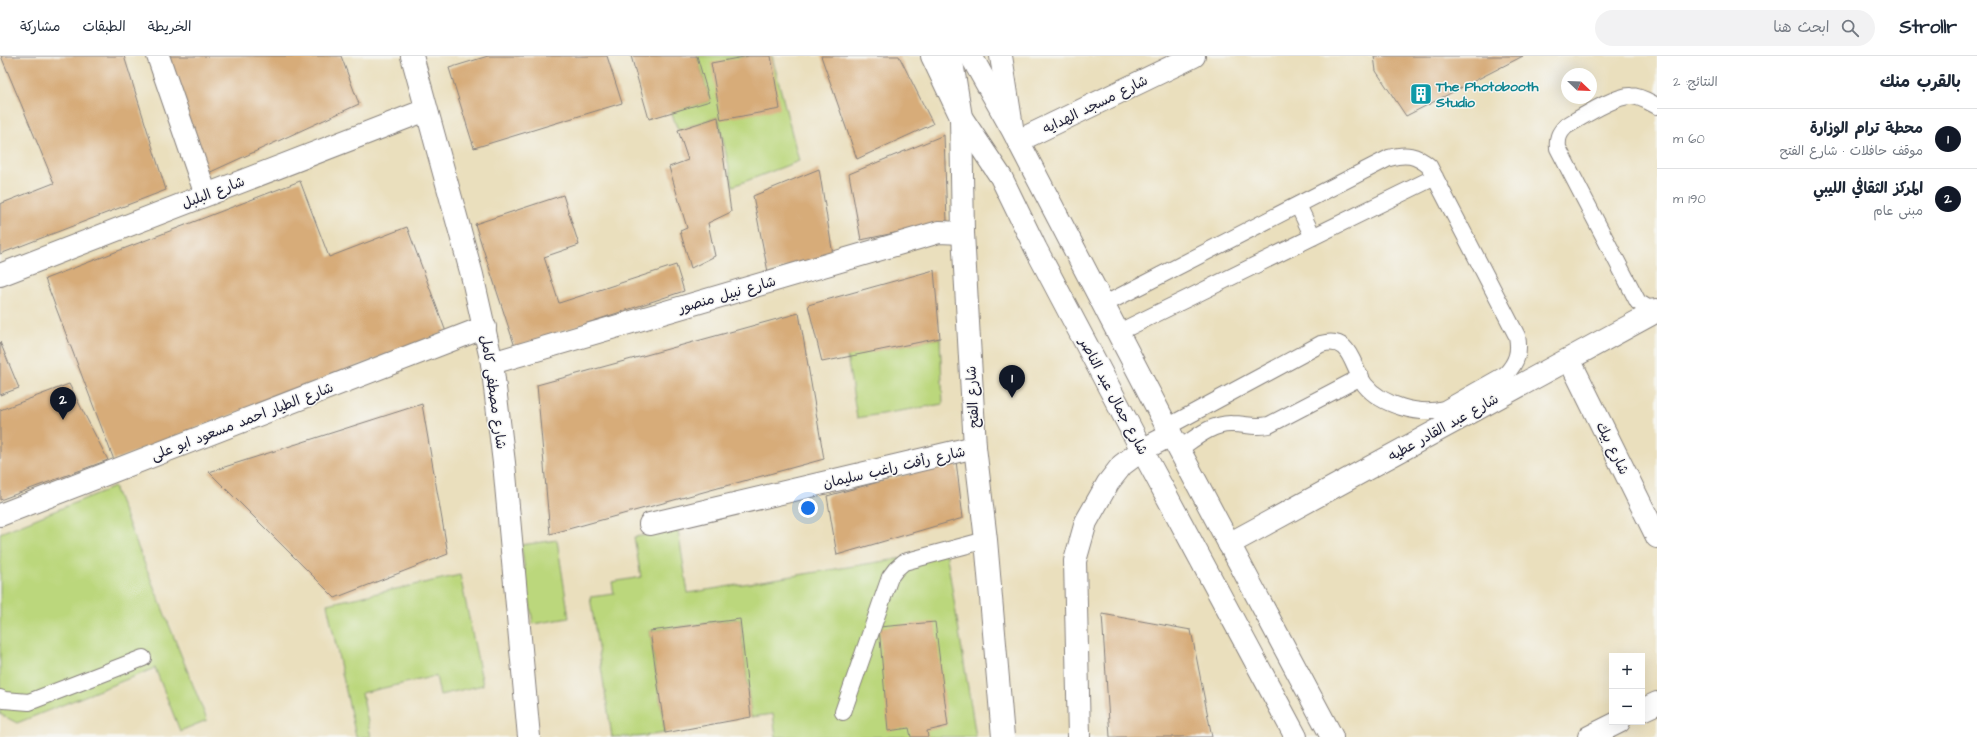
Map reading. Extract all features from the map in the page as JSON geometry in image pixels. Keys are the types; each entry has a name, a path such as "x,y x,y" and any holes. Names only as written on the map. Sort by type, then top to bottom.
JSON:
{"street":[{"path":"158,56 206,195"},
{"name":"شارع مصطفى كامل","path":"412,56 472,275 492,363 504,463 529,737"},
{"name":"شارع جمال عبد الناصر","path":"932,56 961,117 1001,177 1036,249 1296,737"},
{"name":"شارع الفتح","path":"951,56 961,117 963,233 975,447 986,540 1003,737"},
{"path":"971,56 1015,136 1172,437 1332,737"},
{"path":"1001,56 1015,136"},
{"name":"شارع مسجد الهدايه","path":"1015,136 1194,56"},
{"name":"شارع البلبل","path":"0,275 426,110"},
{"name":"شارع نبيل منصور","path":"492,363 939,232 963,233"},
{"name":"شارع عبد القادر عطيه","path":"1229,544 1657,311"},
{"name":"شارع الطيار احمد مسعود ابو على","path":"0,515 485,327"},
{"name":"شارع بيك","path":"1569,359 1657,537"},
{"path":"1079,737 1075,561 1086,522 1094,505 1122,465 1142,450 1172,437"},
{"name":"شارع رأفت راغب سليمان","path":"650,524 975,447"},
{"path":"1645,709 1657,703"},
{"path":"1589,737 1613,725"}],"lane":[{"path":"1657,106 1638,97 1632,96 1618,98 1566,126 1560,132 1557,140 1558,148 1638,302 1648,308 1657,306"},
{"path":"1103,305 1389,158 1400,155 1411,155 1421,159 1430,166 1517,336 1519,346 1518,357 1514,366 1506,374 1444,409 1434,412 1413,410 1386,400 1365,384 1345,348 1333,342 1327,342 1321,344 1172,437"},
{"path":"1117,332 1435,177"},
{"path":"1298,205 1312,237"},
{"path":"1172,437 1221,424 1232,424 1256,428 1269,425 1361,377"},
{"path":"843,712 890,577 896,569 904,562 986,540"},
{"path":"0,698 4,700 29,702 143,658"}],"green space":[{"path":"697,56 772,56 799,161 733,186 718,117 678,130 671,112 710,101"},
{"path":"940,338 943,404 857,418 847,356"},
{"path":"114,487 207,720 180,731 155,668 17,723 0,714 0,533"},
{"path":"678,530 688,593 946,551 976,737 776,737 773,714 751,717 740,619 650,631 665,733 638,737 612,737 590,597 614,594 612,582 641,577 634,537"},
{"path":"557,540 569,618 533,624 521,545"},
{"path":"460,575 483,685 440,695 436,676 362,693 371,737 356,737 327,604"}],"building":[{"path":"1,56 124,56 166,190 0,254 0,204 54,183"},
{"path":"163,56 341,56 359,104 204,175"},
{"path":"488,56 607,56 622,103 474,148 449,68"},
{"path":"631,56 697,56 710,101 649,119"},
{"path":"749,56 771,56 780,109 721,120 711,63"},
{"path":"821,56 899,56 933,124 857,159"},
{"name":"The Photobooth Studio","path":"1374,56 1523,56 1406,116 1376,71"},
{"path":"718,117 731,212 708,223 715,256 691,268 680,231 687,228 669,167 688,160 678,130"},
{"path":"944,135 947,222 861,240 849,174"},
{"path":"819,169 833,255 768,272 753,196"},
{"path":"300,181 329,257 407,227 446,332 114,460 45,279"},
{"path":"563,195 579,245 544,257 559,303 676,265 684,291 515,347 475,224"},
{"path":"934,270 940,338 822,362 808,305"},
{"path":"799,313 824,459 550,534 537,385"},
{"path":"0,342 19,388 0,395"},
{"path":"69,384 108,460 0,500 0,410"},
{"path":"422,404 448,554 335,598 209,472"},
{"path":"956,461 963,518 837,555 827,496"},
{"path":"1102,614 1191,630 1212,737 1110,737"},
{"path":"740,619 751,717 665,733 650,631"},
{"path":"935,622 948,726 927,731 928,737 911,737 909,728 888,731 879,627"}],"place":[{"name":"The Photobooth Studio","path":"1421,94"},
{"name":"محطة ترام الوزارة","path":"1012,398"},
{"name":"المركز الثقافي الليبي","path":"63,420"}]}
